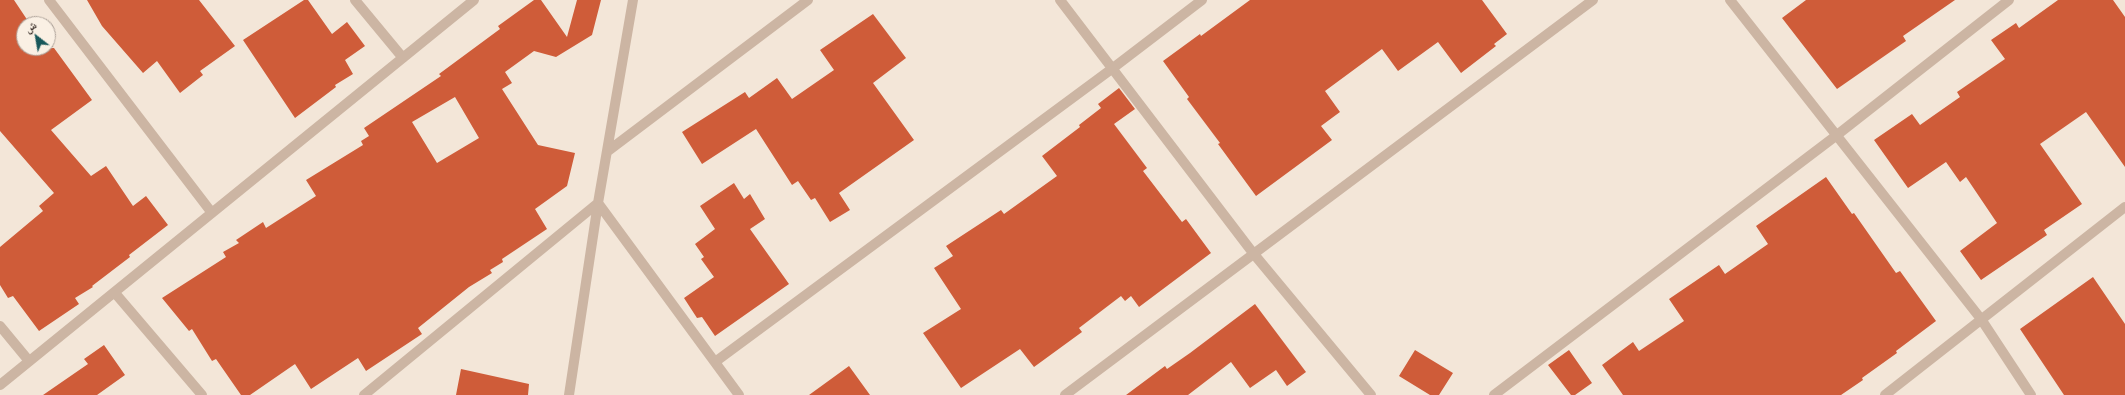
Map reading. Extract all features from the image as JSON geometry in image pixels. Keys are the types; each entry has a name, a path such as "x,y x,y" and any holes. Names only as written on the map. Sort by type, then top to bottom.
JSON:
{"street":[{"path":"49,0 212,213"},
{"path":"355,0 403,58"},
{"path":"0,385 474,0"},
{"path":"570,395 598,203 633,0"},
{"path":"608,151 808,0"},
{"path":"1060,0 1253,253 1371,395"},
{"path":"715,362 1113,68 1202,0"},
{"path":"1065,395 1593,0"},
{"path":"1730,0 1981,319 2032,395"},
{"path":"1494,395 1837,135 2009,0"},
{"path":"598,203 739,395"},
{"path":"364,395 598,203"},
{"path":"1885,395 2125,207"},
{"path":"115,293 202,395"},
{"path":"0,326 29,361"}],"building":[{"path":"0,0 14,0 25,16 16,16 16,56 56,56 56,51 92,100 51,130 91,176 106,166 133,206 146,196 168,225 129,255 130,257 92,286 93,287 75,298 79,304 39,331 13,296 8,298 0,285 0,247 43,211 39,206 54,193 0,131"},
{"path":"87,0 199,0 235,46 200,71 203,75 180,93 157,61 143,73 102,26"},
{"path":"304,0 308,0 332,34 347,22 365,46 345,60 353,74 335,85 336,87 295,118 243,40"},
{"path":"534,0 541,0 567,37 577,0 601,0 592,35 556,57 534,51 505,72 512,83 502,89 538,145 575,153 567,186 535,209 547,229 502,259 503,262 490,270 492,273 469,287 418,328 422,334 366,371 358,358 311,389 295,364 250,395 241,395 216,359 212,361 192,329 189,331 162,298 226,257 223,252 239,243 236,240 263,222 266,228 316,196 306,180 363,145 361,141 369,136 364,128 441,76 439,74 500,29 498,26","holes":["455,97 479,138 437,163 412,122"]},
{"path":"1250,0 1482,0 1507,34 1494,44 1496,46 1461,73 1438,42 1398,71 1382,49 1325,91 1340,112 1321,126 1332,140 1256,196 1218,144 1220,143 1187,99 1189,97 1163,61 1200,34 1201,36"},
{"path":"1806,0 1955,0 1903,36 1906,41 1837,89 1782,18"},
{"path":"2058,0 2113,0 2125,17 2125,167 2086,112 2040,144 2082,204 2044,230 2047,235 1981,280 1960,251 1997,223 1966,177 1960,182 1946,162 1908,188 1874,140 1912,114 1920,125 1960,97 1957,92 2005,59 1991,40 2016,23 2019,28"},
{"path":"873,14 906,58 873,83 914,140 839,193 850,210 830,222 815,198 811,200 798,181 792,185 756,129 702,164 682,132 745,92 749,98 777,78 792,99 834,70 820,50"},
{"path":"1119,88 1135,109 1114,124 1147,168 1143,171 1182,222 1186,219 1211,253 1139,307 1131,296 1125,301 1121,296 1079,328 1082,332 1034,367 1020,349 961,388 923,333 961,309 934,268 953,256 946,246 1001,210 1004,214 1057,176 1042,156 1080,127 1079,125 1101,108 1098,104"},
{"path":"1826,177 1852,214 1854,213 1896,273 1900,271 1936,321 1896,351 1897,353 1862,378 1863,380 1841,395 1623,395 1602,365 1633,342 1639,351 1684,321 1669,299 1719,265 1725,274 1768,244 1756,226"},
{"path":"734,183 744,199 750,194 765,219 750,229 789,284 715,336 702,317 697,318 684,298 714,277 701,259 704,257 695,244 715,229 700,206"},
{"path":"2093,277 2125,324 2125,395 2064,395 2020,329"},
{"path":"1255,304 1306,372 1287,386 1276,370 1250,388 1231,362 1188,395 1126,395 1165,366 1167,369 1190,353"},
{"path":"104,345 125,375 97,395 43,395 88,364 84,359"},
{"path":"1415,350 1453,373 1439,395 1430,395 1399,376"},
{"path":"1569,350 1592,383 1575,395 1571,395 1548,365"},
{"path":"849,366 870,395 809,395"},
{"path":"461,369 529,384 528,395 456,395"}]}
